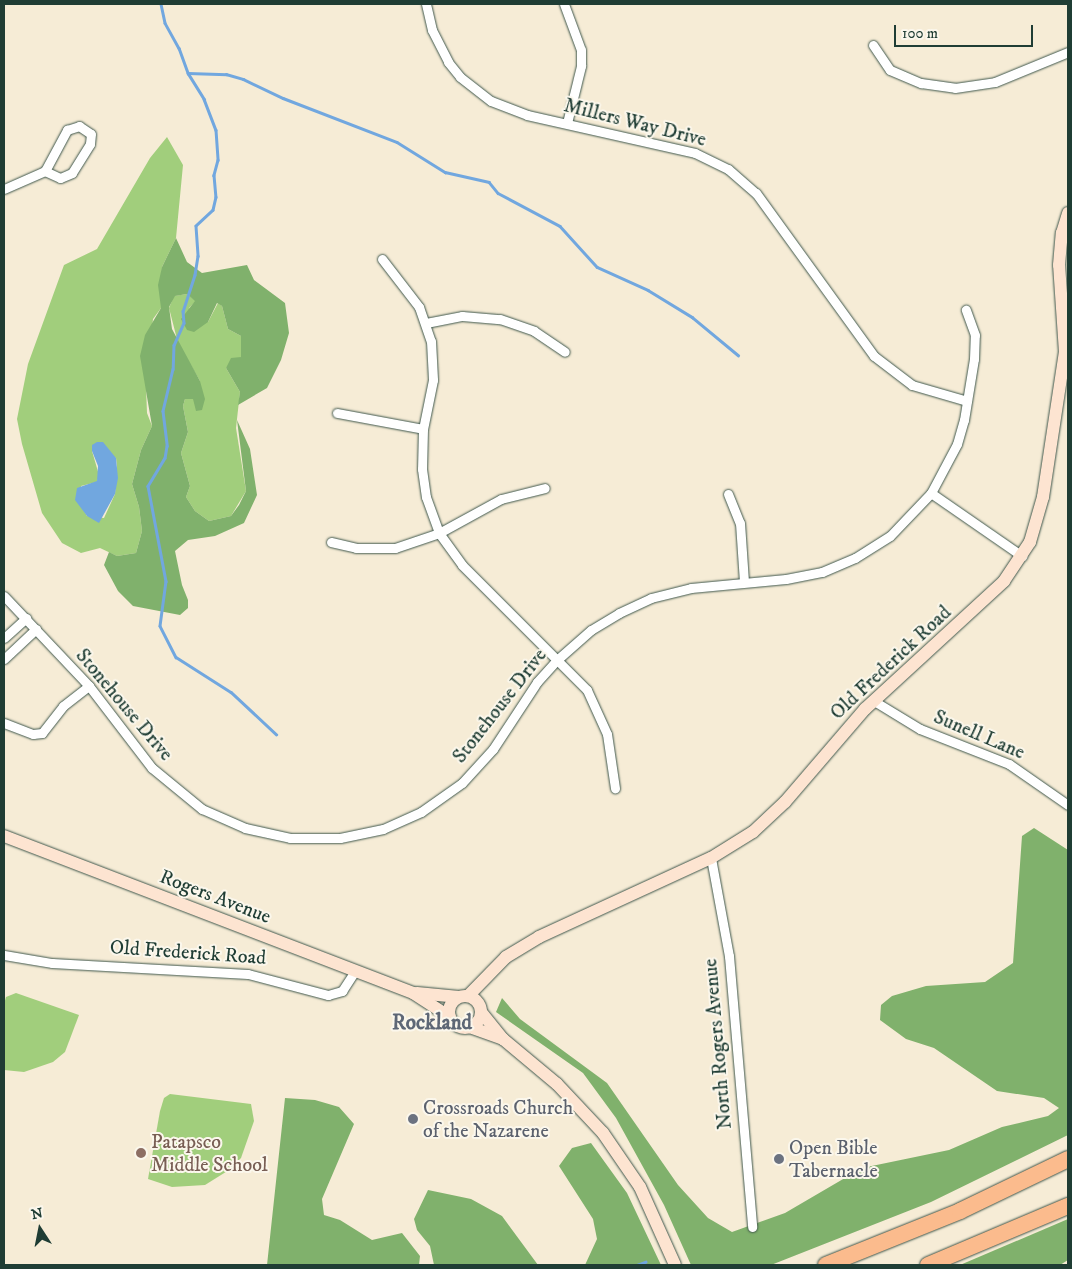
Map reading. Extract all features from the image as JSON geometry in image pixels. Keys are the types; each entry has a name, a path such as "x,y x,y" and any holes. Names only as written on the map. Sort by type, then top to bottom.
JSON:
{"highway":[{"path":"826,1265 960,1210 1068,1159"},
{"path":"928,1265 1068,1206"}],"street":[{"name":"Millers Way Drive","path":"426,4 439,47 454,69 474,89 507,109 695,152 728,169 756,193 874,356 912,385 967,401"},
{"path":"564,4 581,50 580,66 567,123"},
{"path":"873,45 890,70 921,82 955,88 994,82 1068,52"},
{"path":"4,189 45,171 67,130 73,126 86,129 91,134 90,144 72,173 60,178 45,171"},
{"name":"Old Frederick Road","path":"464,996 506,957 539,937 711,858 735,845 769,818 874,701 985,601 1004,581 1022,556 1036,525 1043,497 1062,379 1065,328 1059,265 1062,233 1068,213"},
{"path":"382,259 411,293 426,323 433,367 423,429 423,485 439,534 462,565 587,690 603,719 615,788"},
{"name":"Stonehouse Drive","path":"4,596 89,686 152,768 202,809 266,834 290,838 340,838 363,834 402,822 441,800 462,783 492,750 537,682 558,659 598,626 651,598 691,588 806,576 855,558 890,536 932,493 957,444 967,401 975,335 966,310"},
{"path":"426,323 462,316 500,319 534,331 565,352"},
{"path":"337,413 423,429"},
{"path":"331,542 356,548 395,548 439,534 501,500 545,488"},
{"path":"932,493 1022,556"},
{"path":"728,494 740,522 744,582"},
{"path":"4,638 26,618"},
{"path":"4,659 36,629"},
{"path":"4,723 33,734 42,733 62,706 89,686"},
{"name":"Sunell Lane","path":"874,701 920,729 1009,764 1068,805"},
{"name":"Rogers Avenue","path":"4,836 413,993 450,1017"},
{"name":"North Rogers Avenue","path":"711,858 729,956 752,1227"},
{"name":"Old Frederick Road","path":"4,955 52,963 248,974 328,995 342,991 355,971"},
{"path":"470,1027 479,1020 488,974"},
{"name":"Rogers Avenue","path":"413,993 464,996"},
{"path":"503,1039 470,1027 457,1026 450,1017 451,1005 464,996 480,1008 503,1039 557,1084 603,1133 640,1188 676,1265"}],"green space":[{"path":"167,137 183,165 176,238 162,267 161,308 153,319 146,387 147,413 152,426 141,450 132,484 139,507 142,531 136,553 117,556 100,548 81,553 62,543 42,513 22,444 17,419 28,364 64,265 97,249 150,158","holes":["92,451 116,458 115,494 104,518 87,516 80,504 81,486 97,482 99,475"]},
{"path":"176,238 187,262 202,273 247,265 254,280 285,303 289,333 281,360 267,388 238,405 240,392 226,368 231,358 241,357 241,336 228,329 222,306 217,303 208,322 194,332 187,330 181,319 195,301 187,294 175,296 169,307 172,329 200,381 205,399 202,410 196,411 193,399 185,399 183,406 188,432 181,453 190,486 186,497 195,511 209,521 231,516 239,505 246,491 237,420 250,449 257,495 244,523 215,536 188,540 175,551 182,585 188,600 188,608 180,615 133,606 118,591 104,565 109,552 117,556 136,553 142,531 139,507 132,484 141,450 152,426 140,356 145,335 161,308 158,285 162,267"},
{"path":"187,294 196,301 189,308 208,322 218,303 222,306 228,329 241,336 241,357 226,368 240,392 236,428 246,491 231,516 209,521 195,511 186,497 190,486 181,453 188,432 183,406 185,399 193,399 200,381 178,343 169,308 174,296"},
{"path":"1034,828 1068,850 1068,1135 931,1202 771,1265 691,1265 664,1205 616,1118 583,1073 496,1012 502,998 520,1019 607,1083 678,1185 708,1218 732,1232 785,1213 862,1168 949,1150 1002,1127 1048,1116 1059,1108 1044,1098 997,1091 934,1048 906,1039 880,1020 881,1005 892,996 926,986 985,982 1013,963 1022,836"},
{"path":"16,993 79,1015 65,1052 53,1062 24,1072 4,1070 4,1004 6,997"},
{"path":"170,1094 251,1104 254,1121 241,1158 229,1170 205,1185 172,1187 148,1179 160,1111 164,1098"},
{"path":"285,1098 315,1100 339,1107 354,1124 322,1199 324,1215 340,1220 372,1240 402,1233 420,1256 419,1265 267,1265"},
{"path":"591,1143 627,1193 661,1265 585,1265 597,1239 593,1219 559,1166 572,1148"},
{"path":"428,1190 471,1199 502,1216 538,1265 434,1265 430,1246 417,1230 414,1219"},
{"path":"1068,1219 1068,1260 1060,1265 960,1265"}],"water":[{"path":"97,442 103,442 116,458 118,478 115,494 99,523 87,516 75,500 77,488 97,481 98,466 92,451 92,445"}],"waterway":[{"path":"161,4 165,23 179,48 188,73 204,99 216,130 218,160 214,175 216,197 213,210 196,226 198,256 195,275 183,311 184,323 174,345 173,369 163,411 167,446 165,458 148,486 166,581 160,626 176,657 231,692 276,734"},
{"path":"188,73 226,74 243,79 283,98 397,142 445,172 489,182 498,193 560,226 597,267 648,290 692,317 738,355"},
{"path":"637,1265 645,1262"}],"place":[{"name":"Crossroads Church of the Nazarene","path":"413,1119"},
{"name":"Patapsco Middle School","path":"141,1153"},
{"name":"Open Bible Tabernacle","path":"779,1159"}],"district":[{"name":"Rockland","path":"432,1023"}]}
